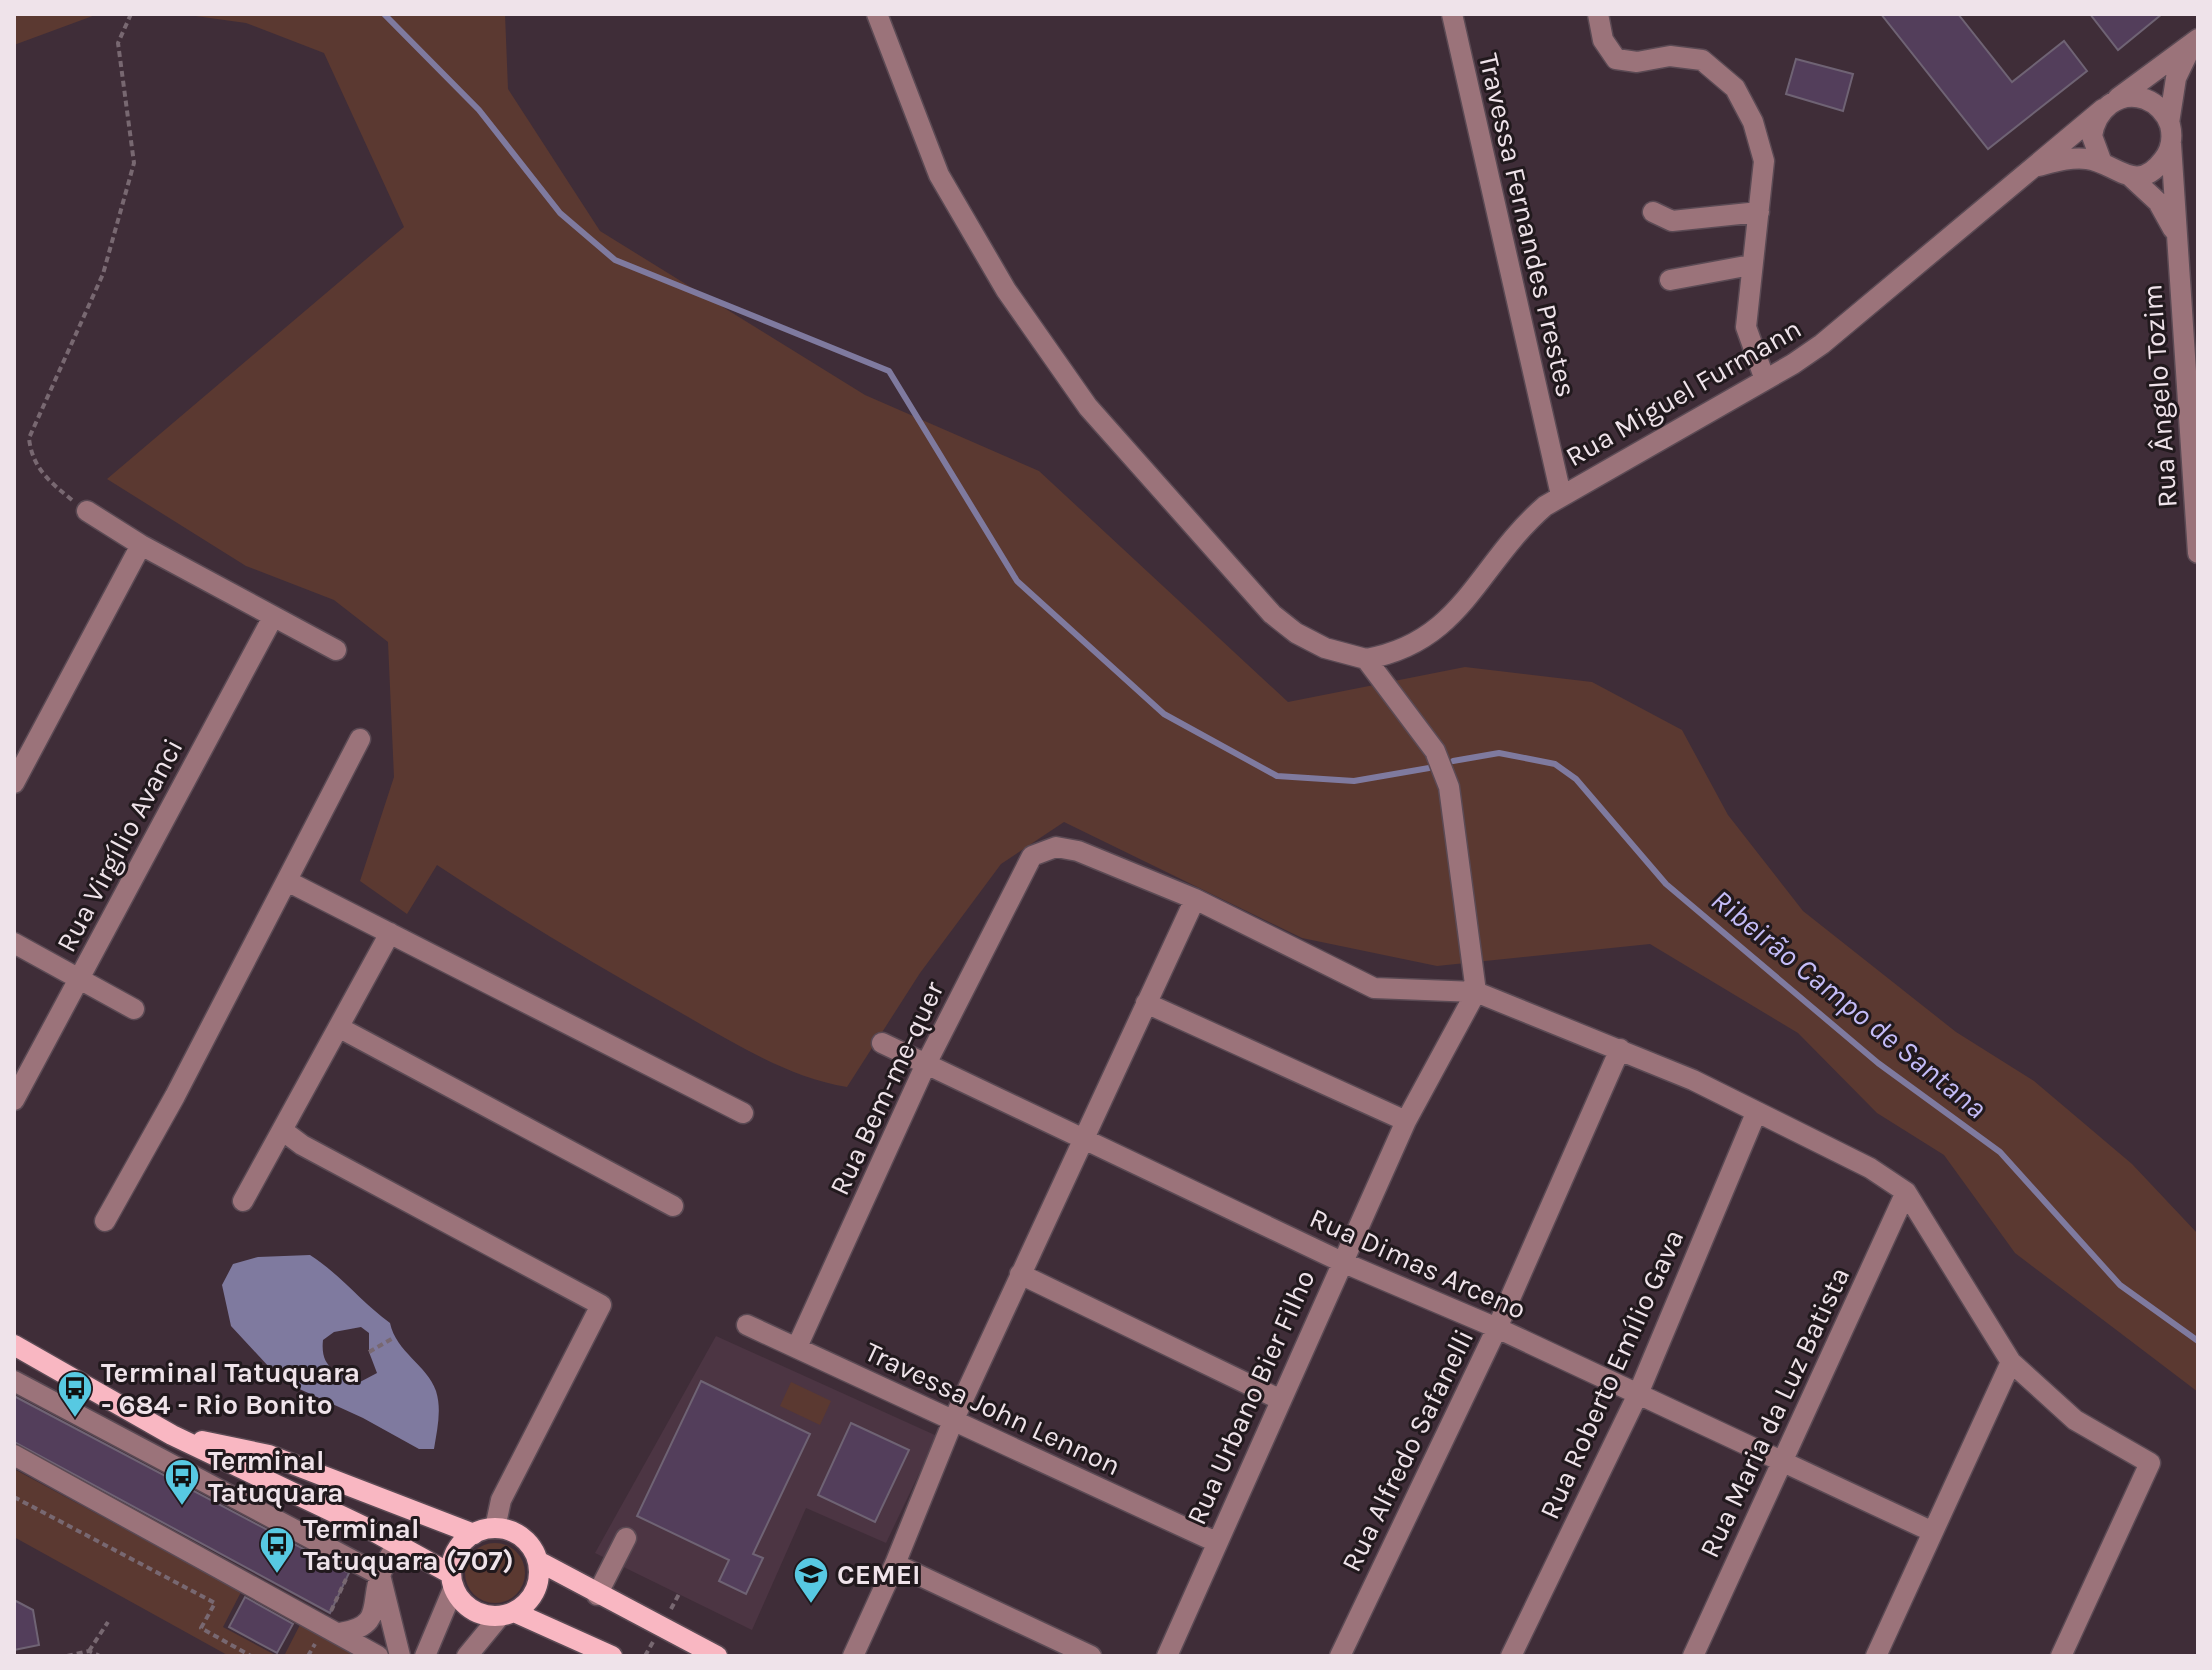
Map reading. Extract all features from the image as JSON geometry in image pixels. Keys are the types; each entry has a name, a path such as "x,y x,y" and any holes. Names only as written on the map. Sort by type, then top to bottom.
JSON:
{"main road":[{"path":"14,1345 172,1435 396,1545 453,1580 472,1609 507,1614 612,1656"},
{"path":"172,1435 269,1455 474,1534"},
{"path":"453,1580 457,1551 474,1534 495,1528 522,1537 538,1561 717,1656"},
{"path":"507,1614 527,1603 535,1591 538,1561"}],"street":[{"path":"877,14 923,138 953,201 1006,290 1088,407 1272,614 1296,633 1325,648 1366,659 1417,725 1445,770 1476,992"},
{"name":"Travessa Fernandes Prestes","path":"1452,14 1561,495"},
{"path":"1598,14 1603,40 1616,59 1637,62 1670,56 1702,60 1735,88 1753,122 1764,161 1746,327 1765,380"},
{"path":"2196,40 2176,78 2169,123 2171,144 2167,155 2152,171 2131,177 2110,170 2102,163 2092,136 2107,106 2196,40"},
{"path":"2107,106 2122,98 2145,99 2155,105 2169,123"},
{"name":"Rua Miguel Furmann","path":"1366,659 1410,649 1428,638 1447,621 1515,535 1561,495 1765,380 1822,344 2107,106"},
{"name":"Rua Ângelo Tozim","path":"2171,144 2198,553"},
{"path":"2034,166 2064,159 2102,163"},
{"name":"Rua Ângelo Tozim","path":"2131,177 2158,202 2177,236"},
{"path":"1653,212 1672,221 1759,212"},
{"path":"1670,280 1751,265"},
{"path":"87,511 141,545 336,650"},
{"path":"14,783 141,545"},
{"name":"Rua Virgílio Avanci","path":"14,1100 273,617"},
{"path":"105,1221 175,1096 360,739"},
{"name":"Rua Bem-me-quer","path":"797,1347 926,1064 1032,856 1056,847 1078,851 1195,899"},
{"path":"287,881 743,1113"},
{"path":"853,1656 895,1564 953,1421 1195,899 1374,988 1476,992 1620,1049 1693,1080 1870,1168 1906,1192 2011,1362 2075,1420 2150,1463 2061,1656"},
{"path":"243,1201 390,933"},
{"path":"14,943 134,1009"},
{"name":"Rua Urbano Bier Filho","path":"1167,1656 1279,1399 1406,1121 1476,992"},
{"path":"1146,1003 1406,1121"},
{"path":"340,1028 673,1206"},
{"name":"Rua Dimas Arceno","path":"882,1043 1342,1262 1497,1328 1933,1532"},
{"name":"Rua Alfredo Safanelli","path":"1340,1656 1497,1328 1620,1049"},
{"name":"Rua Roberto Emílio Gava","path":"1511,1656 1638,1394 1756,1113"},
{"path":"282,1130 302,1145 601,1305 501,1500 495,1528"},
{"name":"Rua Maria da Luz Batista","path":"1693,1656 1906,1192"},
{"path":"1020,1274 1279,1399"},
{"name":"Travessa John Lennon","path":"747,1325 1216,1542"},
{"path":"1876,1656 2011,1362"},
{"path":"14,1381 380,1575 400,1656"},
{"path":"14,1455 378,1656"},
{"path":"597,1595 626,1538"},
{"path":"340,1633 354,1631 368,1622 377,1608 380,1575 396,1545"},
{"path":"895,1564 1091,1656"},
{"path":"425,1656 453,1580"},
{"path":"467,1656 507,1614"}],"path":[{"path":"87,511 38,468 29,438 103,274 134,163 118,43 131,14"},
{"path":"369,1352 393,1338"},
{"path":"14,1497 215,1603 201,1628 251,1656"},
{"path":"89,1651 108,1622"},
{"path":"67,1656 89,1651 100,1656"}],"shaded area":[{"path":"14,14 98,14 14,45"},
{"path":"181,14 505,14 508,89 600,231 865,395 1039,471 1288,702 1465,667 1592,682 1682,730 1728,815 1803,911 1956,1032 2034,1081 2132,1164 2198,1234 2198,1392 2015,1253 1944,1155 1877,1113 1798,1033 1650,944 1437,966 1302,938 1064,822 1001,864 920,973 847,1087 802,1075 737,1045 555,940 437,865 407,914 360,881 394,777 388,642 334,600 246,566 107,479 404,227 324,53 246,23"},
{"path":"310,1255 390,1323 398,1342 426,1373 436,1391 439,1413 434,1449 419,1449 363,1418 282,1381 231,1326 222,1285 233,1264 258,1257","holes":["361,1327 369,1333 369,1352 377,1373 360,1382 331,1368 324,1357 323,1340 334,1332"]},
{"path":"716,1336 937,1436 886,1543 806,1508 752,1630 595,1553"},
{"path":"791,1382 831,1401 820,1425 780,1406"},
{"path":"14,1469 241,1592 223,1627 277,1656 229,1656 14,1537"},
{"path":"495,1543 516,1552 525,1573 516,1594 495,1603 474,1594 465,1573 474,1552"},
{"path":"304,1617 366,1656 284,1656"}],"building":[{"path":"1881,14 1958,14 2012,82 2064,41 2087,71 1988,149"},
{"path":"2090,14 2162,14 2118,50"},
{"path":"1796,59 1853,74 1843,111 1786,94"},
{"path":"701,1381 810,1434 753,1554 763,1558 746,1594 719,1581 729,1560 637,1516"},
{"name":"Terminal Tatuquara","path":"14,1396 349,1573 330,1613 14,1442"},
{"path":"851,1423 909,1450 875,1522 818,1495"},
{"path":"245,1597 293,1624 277,1653 229,1627"},
{"path":"14,1600 33,1610 39,1645 14,1650"}],"waterway":[{"name":"Ribeirão Campo de Santana","path":"384,14 479,110 560,213 615,260 889,371 1017,581 1164,714 1277,776 1354,781 1429,768"},
{"name":"Ribeirão Campo de Santana","path":"1453,761 1499,753 1555,764 1576,779 1666,884 1878,1063 2000,1152 2120,1285 2198,1341"}],"place":[{"name":"Terminal Tatuquara - 684 - Rio Bonito","path":"75,1419"},
{"name":"Terminal Tatuquara","path":"182,1507"},
{"name":"Terminal Tatuquara (707)","path":"277,1575"},
{"name":"CEMEI","path":"811,1605"}]}
